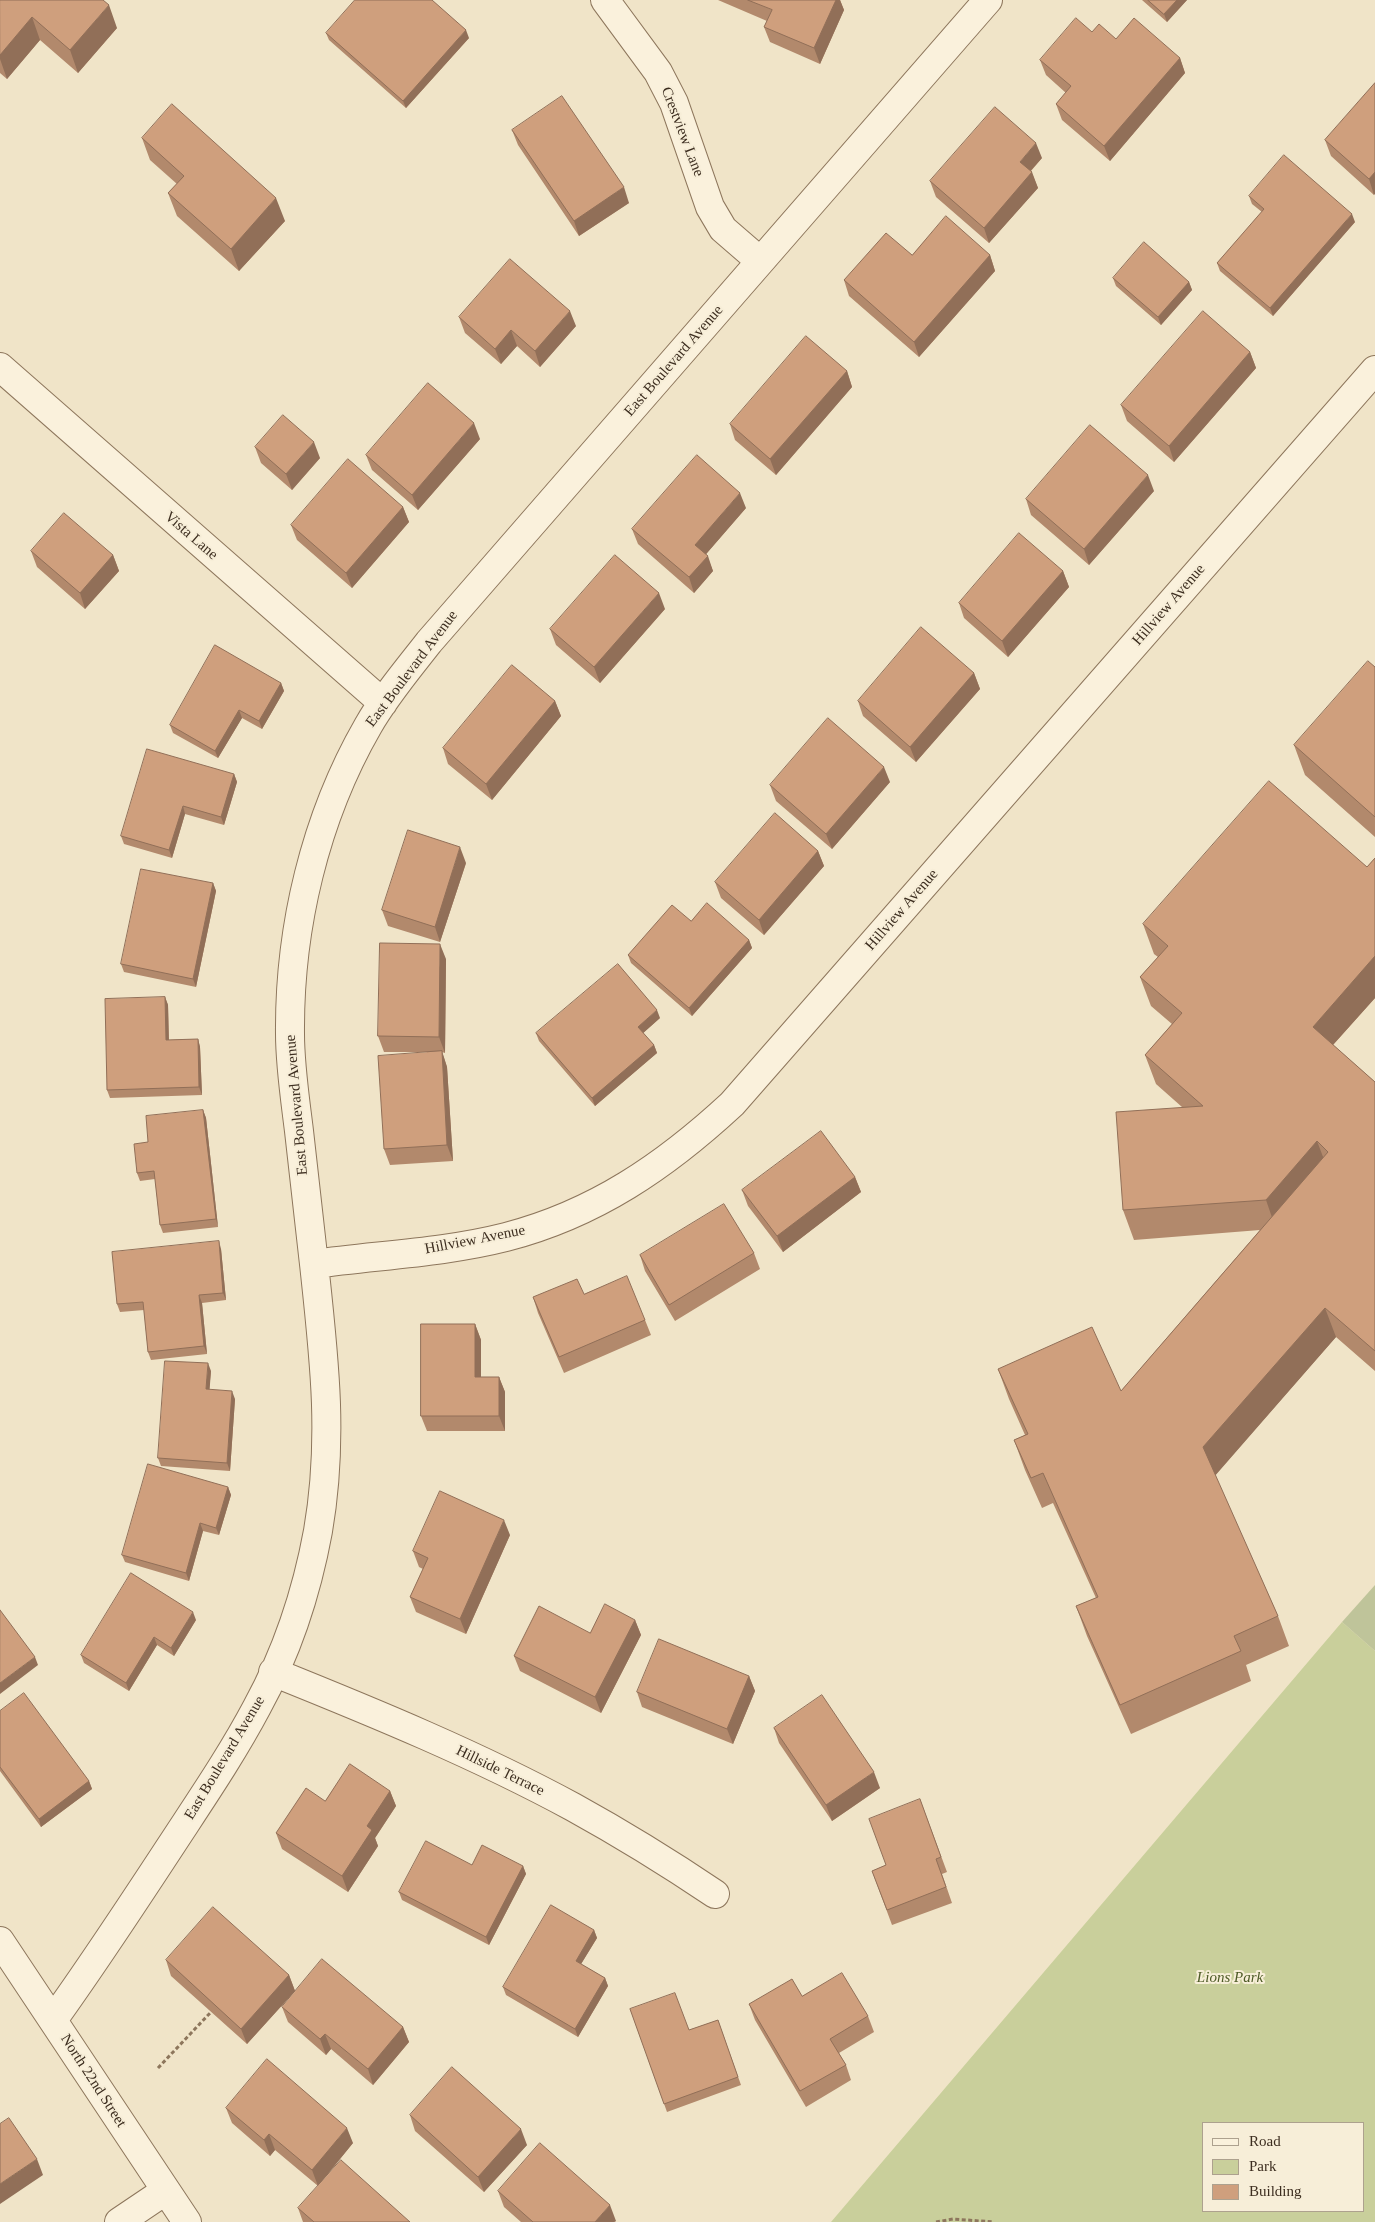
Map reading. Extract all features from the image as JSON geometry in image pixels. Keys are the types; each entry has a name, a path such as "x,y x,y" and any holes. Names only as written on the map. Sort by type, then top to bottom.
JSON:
{"street":[{"name":"Crestview Lane","path":"605,0 658,72 674,103 710,207 724,229 760,261"},
{"name":"East Boulevard Avenue","path":"53,2020 92,1966 218,1774 259,1703 299,1604 309,1572 324,1491 327,1451 326,1369 291,1067 291,995 294,957 306,885 326,817 356,747 382,703 429,642 988,0"},
{"name":"Vista Lane","path":"0,368 382,703"},
{"name":"Hillview Avenue","path":"314,1264 455,1247 506,1237 556,1220 605,1198 652,1172 697,1137 732,1104 1375,370"},
{"name":"Hillside Terrace","path":"273,1672 418,1733 522,1780 623,1836 715,1894"},
{"name":"North 22nd Street","path":"0,1941 187,2222"},
{"path":"119,2222 165,2191"}],"path":[{"path":"158,2068 211,2012"},
{"path":"936,2222 953,2219 994,2222"}],"green space":[{"path":"1375,1585 1375,1651 1342,1622"},
{"name":"Lions Park","path":"1342,1622 1375,1651 1375,2222 831,2222"}],"building":[{"path":"0,0 103,0 109,5 70,50 32,17 0,55"},
{"path":"355,0 432,0 466,30 403,101 326,33"},
{"path":"748,0 836,0 814,48 764,27 772,10"},
{"path":"1148,0 1177,0 1164,14"},
{"path":"1076,18 1092,32 1099,24 1116,39 1134,18 1180,58 1104,146 1056,104 1071,86 1040,60"},
{"path":"1375,83 1375,172 1369,179 1325,140"},
{"path":"562,96 624,187 574,221 512,130"},
{"path":"172,104 276,198 231,249 168,193 184,176 142,138"},
{"path":"995,107 1036,143 1020,162 1032,172 984,228 930,181"},
{"path":"1284,155 1352,214 1270,308 1217,263 1264,209 1249,196"},
{"path":"946,216 990,255 914,342 844,280 886,233 912,255"},
{"path":"1144,242 1189,282 1158,317 1113,278"},
{"path":"510,259 570,311 535,351 511,330 495,349 459,317"},
{"path":"1203,311 1250,352 1169,446 1121,405"},
{"path":"806,336 847,371 770,459 730,424"},
{"path":"428,383 474,423 412,495 366,455"},
{"path":"283,415 314,442 286,474 255,447"},
{"path":"1090,425 1148,475 1084,549 1026,499"},
{"path":"697,455 740,493 695,545 708,556 689,577 632,529"},
{"path":"348,459 403,507 346,573 291,525"},
{"path":"64,513 113,555 80,593 31,551"},
{"path":"1019,533 1063,571 1002,641 959,603"},
{"path":"615,555 659,593 594,667 550,629"},
{"path":"921,627 974,673 910,747 858,701"},
{"path":"215,645 281,683 259,721 239,710 215,751 170,725"},
{"path":"1368,661 1375,667 1375,817 1294,745"},
{"path":"512,665 555,701 486,784 443,748"},
{"path":"828,718 884,767 826,834 770,785"},
{"path":"147,749 234,774 221,817 183,806 169,850 121,836"},
{"path":"1269,781 1367,867 1375,858 1375,956 1313,1027 1375,1082 1375,1351 1325,1308 1203,1447 1278,1616 1234,1636 1241,1651 1120,1705 1076,1606 1098,1597 1043,1473 1031,1478 1014,1440 1028,1434 998,1369 1092,1327 1121,1391 1328,1152 1317,1141 1266,1200 1123,1210 1116,1112 1203,1106 1145,1055 1182,1013 1140,977 1168,946 1143,924"},
{"path":"775,813 818,851 759,920 715,882"},
{"path":"408,830 460,847 435,927 382,910"},
{"path":"141,869 213,883 193,979 121,964"},
{"path":"707,903 749,940 689,1008 628,955 672,905 691,921"},
{"path":"380,943 440,944 439,1037 378,1036"},
{"path":"618,964 657,1010 638,1027 654,1045 592,1098 536,1033"},
{"path":"165,997 166,1040 198,1039 199,1087 107,1090 105,999"},
{"path":"442,1051 447,1145 384,1149 378,1056"},
{"path":"203,1110 216,1219 160,1225 154,1171 137,1173 134,1144 148,1142 146,1116"},
{"path":"821,1131 855,1177 777,1236 742,1190"},
{"path":"724,1204 754,1253 669,1305 640,1255"},
{"path":"219,1241 223,1293 199,1295 204,1346 148,1352 143,1302 117,1304 112,1252"},
{"path":"627,1276 645,1320 559,1357 533,1297 577,1279 584,1294"},
{"path":"421,1324 475,1324 475,1377 499,1377 499,1416 421,1416"},
{"path":"165,1361 208,1363 206,1389 232,1391 227,1463 158,1458"},
{"path":"148,1464 228,1487 216,1528 200,1523 186,1573 122,1555"},
{"path":"440,1491 504,1520 460,1619 410,1597 428,1558 413,1551"},
{"path":"131,1573 193,1612 171,1648 154,1637 126,1683 81,1655"},
{"path":"605,1604 635,1620 595,1697 514,1656 539,1606 590,1633"},
{"path":"0,1610 35,1657 0,1683"},
{"path":"659,1639 749,1676 727,1729 637,1692"},
{"path":"24,1693 89,1781 39,1819 0,1767 0,1711"},
{"path":"822,1695 874,1772 826,1805 774,1728"},
{"path":"350,1764 390,1791 367,1826 372,1830 342,1876 276,1833 306,1788 325,1801"},
{"path":"920,1799 941,1857 936,1859 946,1887 887,1910 872,1871 886,1865 869,1819"},
{"path":"426,1841 472,1865 482,1845 523,1866 486,1937 399,1892"},
{"path":"551,1905 594,1930 576,1961 605,1978 575,2029 503,1987"},
{"path":"213,1907 289,1975 241,2029 166,1960"},
{"path":"322,1959 403,2027 368,2069 325,2034 320,2039 282,2007"},
{"path":"842,1973 868,2016 830,2039 846,2065 800,2091 749,2004 792,1979 802,1996"},
{"path":"675,1993 689,2030 718,2020 738,2077 664,2104 630,2009"},
{"path":"267,2059 347,2128 312,2170 269,2134 264,2140 226,2108"},
{"path":"452,2067 521,2129 478,2177 410,2115"},
{"path":"9,2118 37,2159 0,2184 0,2124"},
{"path":"540,2143 610,2205 595,2222 533,2222 498,2191"},
{"path":"341,2160 410,2222 314,2222 298,2208"}]}
